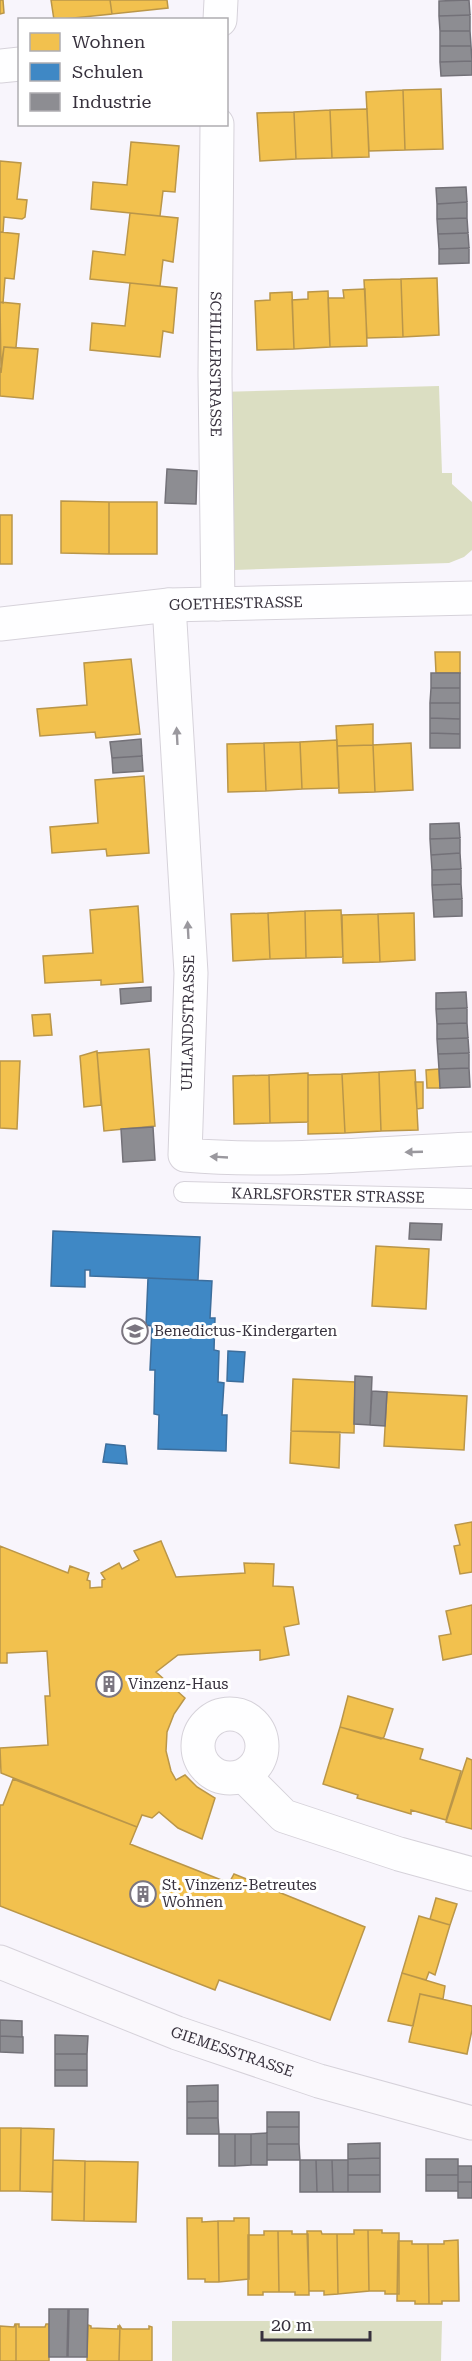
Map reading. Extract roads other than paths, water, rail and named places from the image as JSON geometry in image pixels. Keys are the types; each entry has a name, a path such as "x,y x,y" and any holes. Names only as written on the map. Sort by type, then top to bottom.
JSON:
{"main road":[{"name":"GIEMESSTRASSE","path":"0,1962 188,2037 319,2081 472,2123"}],"street":[{"path":"220,18 221,0"},
{"path":"0,66 18,64"},
{"name":"SCHILLERSTRASSE","path":"217,126 215,375 218,604"},
{"name":"GOETHESTRASSE","path":"0,624 169,605 472,598"},
{"name":"UHLANDSTRASSE","path":"169,605 191,973 185,1155 220,1158 472,1149"},
{"path":"244,1776 284,1816 399,1854 472,1874"}],"lane":[{"name":"KARLSFORSTER STRASSE","path":"184,1192 472,1199"}],"place":[{"name":"Benedictus-Kindergarten","path":"135,1331"},
{"name":"Vinzenz-Haus","path":"109,1684"},
{"name":"St. Vinzenz-Betreutes Wohnen","path":"143,1894"}]}
